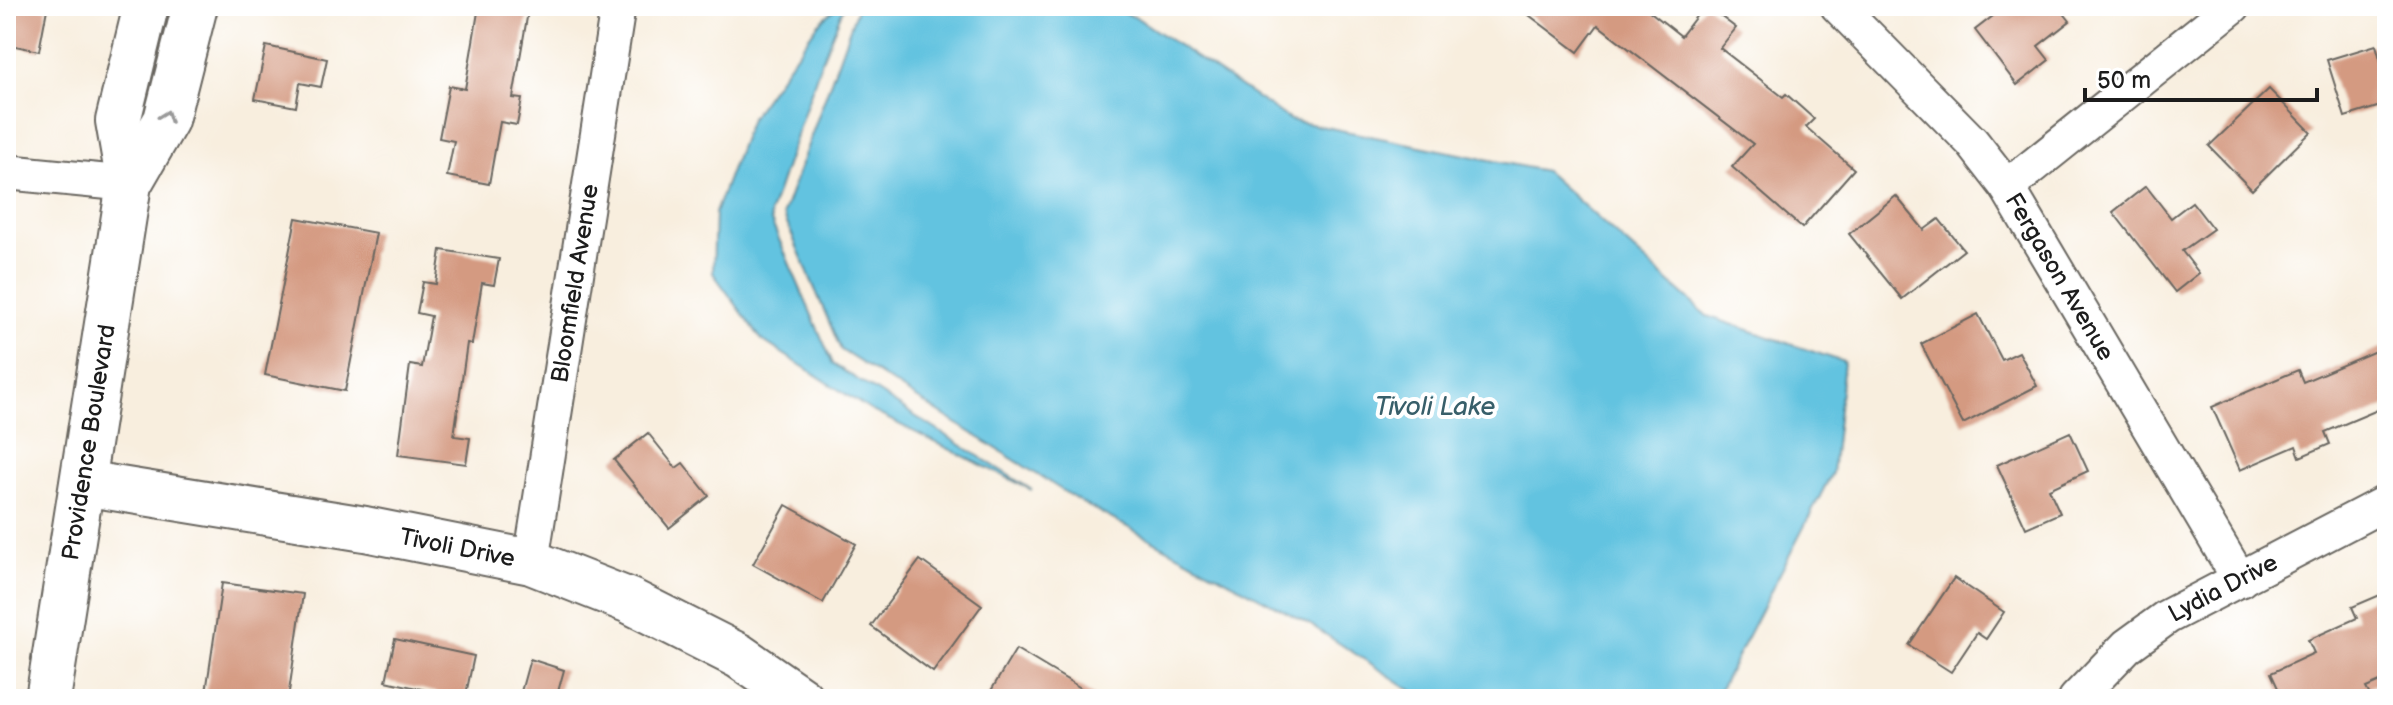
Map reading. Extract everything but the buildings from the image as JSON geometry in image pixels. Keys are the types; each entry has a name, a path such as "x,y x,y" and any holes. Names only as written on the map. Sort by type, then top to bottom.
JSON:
{"main road":[{"name":"Providence Boulevard","path":"48,699 129,184 118,121 146,6"},
{"name":"Providence Boulevard","path":"129,184 166,120 195,6"},
{"name":"Tivoli Drive","path":"83,483 354,527 531,562 630,601 698,635 739,656 801,699"}],"street":[{"name":"Bloomfield Avenue","path":"531,562 618,6"},
{"name":"Fergason Avenue","path":"1838,6 1972,142 2007,187 2240,580"},
{"path":"2007,187 2233,6"},
{"path":"6,172 129,184"},
{"name":"Lydia Drive","path":"2076,699 2127,646 2167,617 2387,502"}],"water":[{"path":"838,6 844,6 821,62 770,213 771,221 833,364 1032,490 870,410 762,340 713,273 715,213 750,119 818,24"},
{"name":"Tivoli Lake","path":"858,6 1106,6 1137,18 1290,120 1545,171 1707,316 1844,362 1832,473 1715,699 1425,699 1311,625 1082,503 841,350 783,214"}]}
